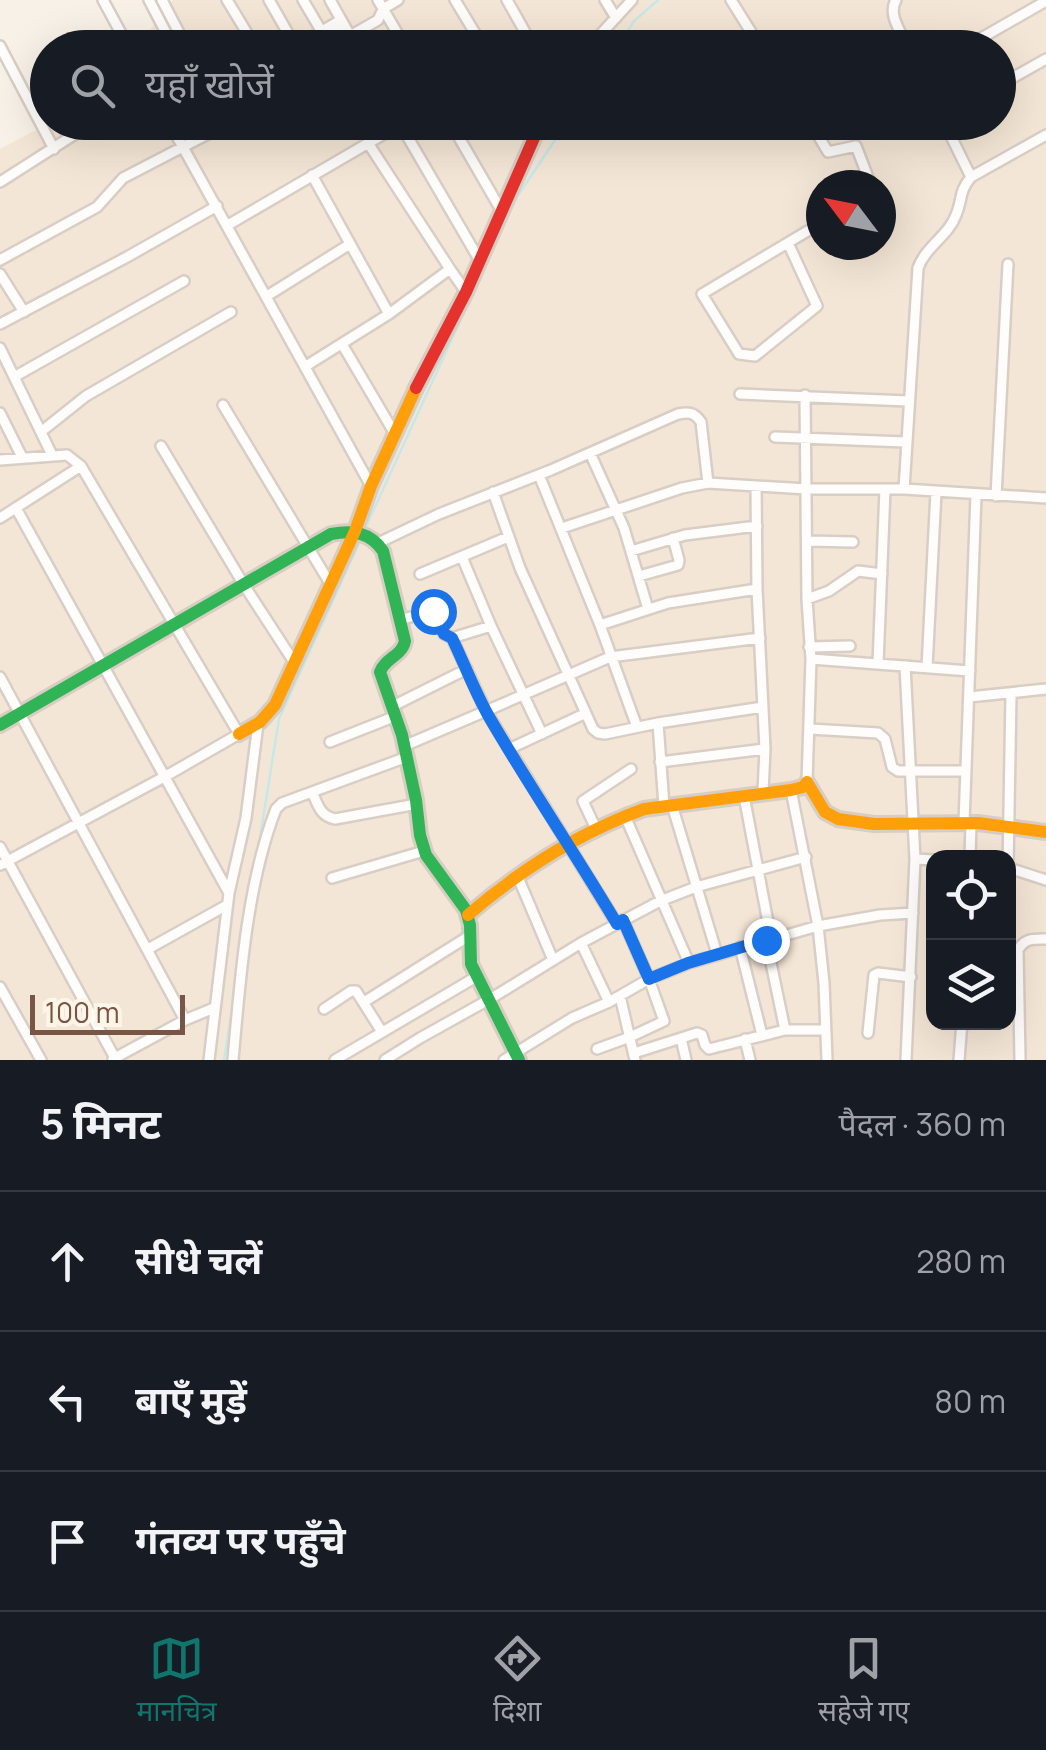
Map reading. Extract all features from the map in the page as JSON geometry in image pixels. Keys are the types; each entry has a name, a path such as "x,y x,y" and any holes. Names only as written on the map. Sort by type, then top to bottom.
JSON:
{"street":[{"path":"103,0 119,30"},
{"path":"149,0 165,30"},
{"path":"162,0 178,30"},
{"path":"227,0 245,30"},
{"path":"269,0 286,30"},
{"path":"303,0 321,30"},
{"path":"330,0 346,28"},
{"path":"381,4 398,0"},
{"path":"455,0 473,30"},
{"path":"508,0 524,30"},
{"path":"605,0 616,18"},
{"path":"605,30 632,0"},
{"path":"731,0 750,30"},
{"path":"896,0 893,14 900,30"},
{"path":"995,30 1046,1"},
{"path":"340,30 378,20 381,4"},
{"path":"381,4 396,30"},
{"path":"0,46 30,102"},
{"path":"1016,76 1046,59"},
{"path":"0,70 10,64"},
{"path":"904,489 918,268 922,256 956,215 959,197 970,176 1046,135"},
{"path":"50,140 54,148"},
{"path":"0,182 66,140"},
{"path":"178,140 371,486"},
{"path":"0,260 97,207 123,178 195,140"},
{"path":"228,225 373,140"},
{"path":"409,140 480,261"},
{"path":"460,140 501,210"},
{"path":"4,862 166,776 268,716 330,582 367,537 371,486 466,292 530,140"},
{"path":"821,140 828,152 856,146 865,170"},
{"path":"953,140 970,176"},
{"path":"368,143 466,292"},
{"path":"312,175 388,314"},
{"path":"0,324 218,206"},
{"path":"788,243 817,306 755,356 740,354 702,294 806,232"},
{"path":"267,296 350,244"},
{"path":"996,496 1008,264"},
{"path":"306,366 388,314 450,268"},
{"path":"0,274 24,312"},
{"path":"14,377 184,281"},
{"path":"42,431 86,396 231,312"},
{"path":"342,344 395,434"},
{"path":"0,348 52,455"},
{"path":"740,394 908,401"},
{"path":"805,395 811,660 807,782 824,810 834,818 914,826 1008,825 1046,832"},
{"path":"223,405 330,582"},
{"path":"0,724 330,534 367,537 539,475 678,414 688,412 701,422 708,484"},
{"path":"0,413 22,457"},
{"path":"775,437 906,442"},
{"path":"161,446 294,662"},
{"path":"590,453 632,551 648,609"},
{"path":"0,460 67,456 81,466 239,734"},
{"path":"0,518 81,466"},
{"path":"539,475 637,727"},
{"path":"562,528 615,508 708,484 904,489 1046,498"},
{"path":"756,486 763,792"},
{"path":"878,664 885,489"},
{"path":"493,492 535,604 584,714 598,733 763,707"},
{"path":"927,668 936,492"},
{"path":"969,850 966,771 976,495"},
{"path":"16,508 229,893"},
{"path":"632,551 673,538 757,526"},
{"path":"420,574 508,536"},
{"path":"367,537 383,551 400,620 404,648 381,666 380,672 406,752 424,851 463,902 468,915 468,950 476,977 490,999 513,1058 572,1018 688,963 818,926 914,912"},
{"path":"639,576 678,565 673,538"},
{"path":"808,541 853,542"},
{"path":"462,557 542,734"},
{"path":"807,599 829,591 858,572 882,574"},
{"path":"600,625 704,596 757,589"},
{"path":"400,620 433,611 437,614 486,711 530,786 620,922 649,979 664,1021 596,1050"},
{"path":"452,638 491,626"},
{"path":"233,1060 257,876 272,819 282,803 406,752 486,711 610,657 760,638"},
{"path":"809,647 850,646"},
{"path":"811,660 970,671"},
{"path":"905,666 915,859 906,1060"},
{"path":"330,742 466,669"},
{"path":"0,677 185,1020"},
{"path":"969,698 1046,689"},
{"path":"1009,850 1011,694"},
{"path":"509,749 584,714"},
{"path":"658,723 668,805 717,954"},
{"path":"209,1060 227,905 246,818 258,724"},
{"path":"810,729 878,733 885,739 892,767 898,770 966,771"},
{"path":"660,762 765,750"},
{"path":"597,831 583,801 631,769"},
{"path":"468,915 517,875 625,816 668,805 791,790 807,782"},
{"path":"791,790 818,926 827,1060"},
{"path":"312,792 321,812 335,820 416,804"},
{"path":"744,796 785,1030"},
{"path":"625,816 688,963"},
{"path":"0,847 4,862 114,1059 214,1008"},
{"path":"332,878 424,851"},
{"path":"385,1060 580,943 660,900 806,857"},
{"path":"915,859 926,860"},
{"path":"1016,870 1046,880"},
{"path":"517,875 553,960"},
{"path":"148,949 227,905"},
{"path":"364,1002 470,936"},
{"path":"1020,1060 1018,950 1023,942 1046,939"},
{"path":"580,943 609,1002"},
{"path":"740,947 762,1035"},
{"path":"868,1033 874,975 911,978"},
{"path":"335,1060 476,977"},
{"path":"0,986 40,1060"},
{"path":"324,1009 351,991 360,994 382,1032"},
{"path":"620,996 634,1057 699,1034 709,1048 785,1030 826,1030"},
{"path":"0,1019 11,1010"},
{"path":"959,1060 961,1030"},
{"path":"682,1038 686,1060"},
{"path":"745,1040 750,1060"}],"shaded area":[{"path":"173,0 1046,0 1046,1060 0,1060 0,149 30,133 30,140 1016,140 1016,30 150,30"}],"waterway":[{"path":"628,30 658,0"},
{"path":"364,531 517,197 555,140"},
{"path":"257,856 279,719 361,539"},
{"path":"224,1060 235,992"}],"traffic: fast":[{"path":"0,725 331,534 367,536 383,551 405,641 380,672 402,735 420,835 426,855 466,910 471,964 519,1060"}],"traffic: slow":[{"path":"239,734 260,722 275,705 416,388"},
{"path":"468,915 551,854 644,809 791,790 807,782 825,812 838,819 874,824 978,823 1046,832"}],"traffic: jam":[{"path":"416,388 466,292 533,140"}],"route":[{"path":"433,611 444,634 452,638 486,711 530,786 617,924 623,920 649,979 766,940"}]}
